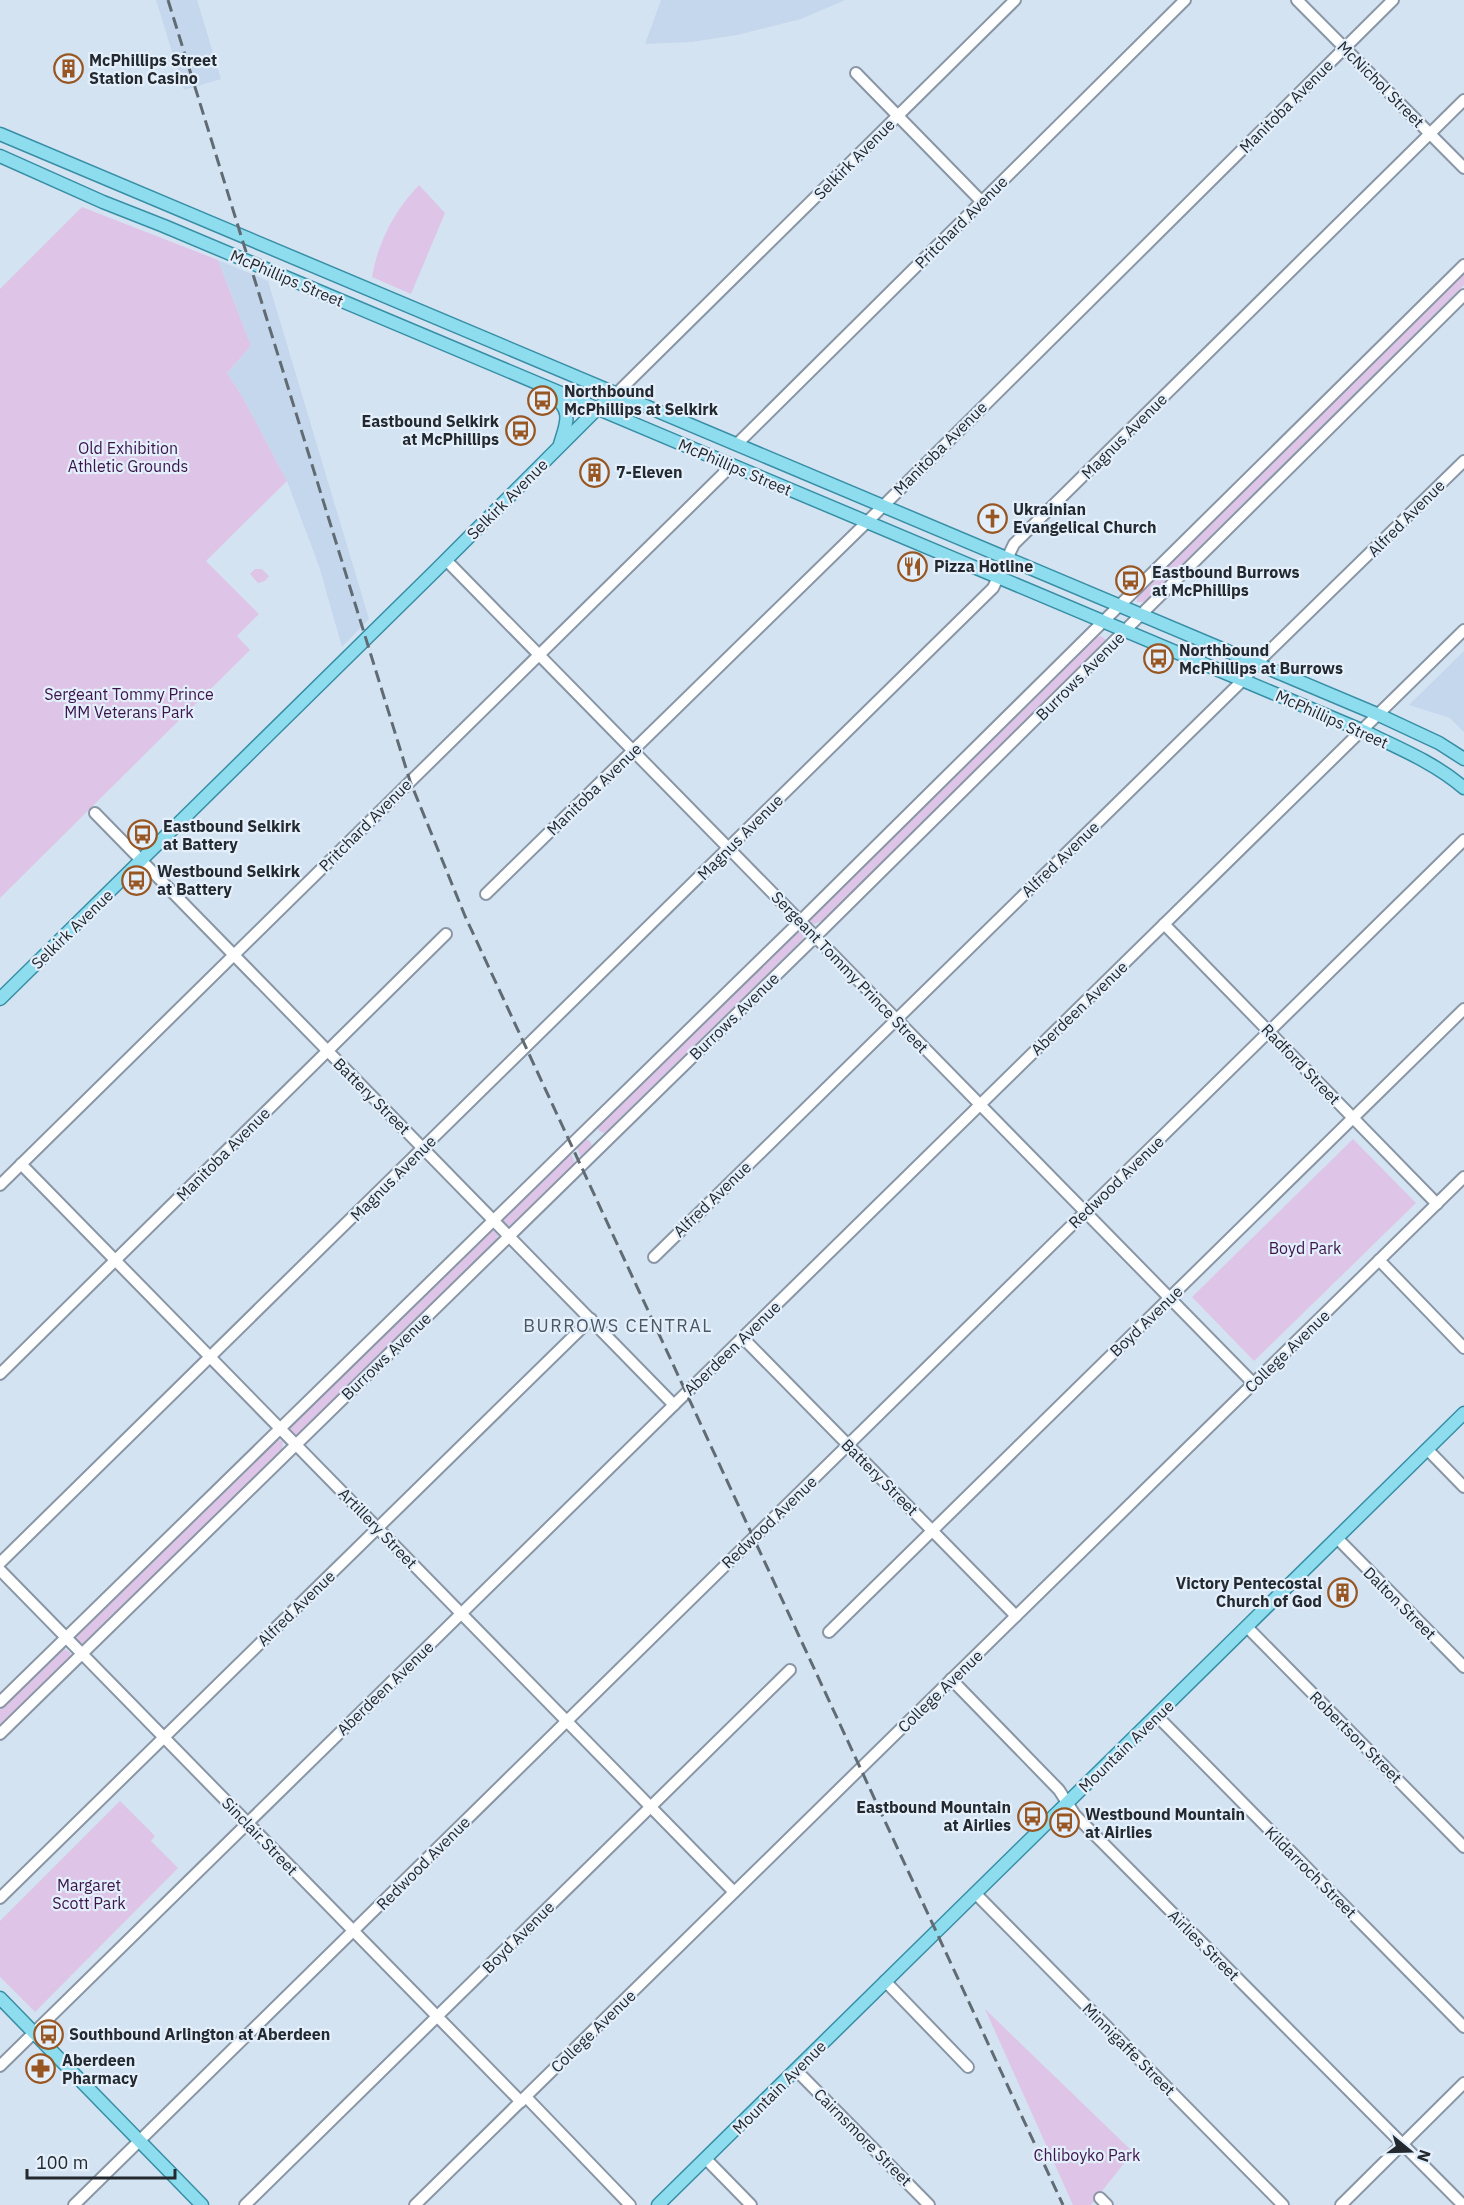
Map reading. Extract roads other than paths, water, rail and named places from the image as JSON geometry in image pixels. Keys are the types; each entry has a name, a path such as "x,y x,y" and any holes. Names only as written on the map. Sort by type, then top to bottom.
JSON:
{"main road":[{"name":"McPhillips Street","path":"0,134 1379,715 1439,743 1464,759"},
{"path":"37,172 45,152"},
{"name":"McPhillips Street","path":"0,156 1361,730 1425,761 1447,774 1464,788"},
{"path":"164,226 177,209"},
{"path":"473,356 481,335"},
{"path":"544,386 565,405 567,422 559,446"},
{"name":"Selkirk Avenue","path":"0,999 559,446 617,393"},
{"name":"Mountain Avenue","path":"658,2205 1464,1413"},
{"path":"0,1998 202,2205"}],"street":[{"name":"Selkirk Avenue","path":"617,393 1014,0"},
{"name":"Pritchard Avenue","path":"737,444 1185,0"},
{"name":"McNichol Street","path":"1297,0 1464,168"},
{"name":"Manitoba Avenue","path":"486,894 867,522 1393,0"},
{"path":"856,73 982,202"},
{"name":"Magnus Avenue","path":"0,1563 993,588 1014,544 1464,100"},
{"name":"Burrows Avenue","path":"0,1702 65,1636 800,921 1464,265"},
{"name":"Burrows Avenue","path":"0,1734 815,937 1464,295"},
{"name":"Alfred Avenue","path":"654,1257 1464,461"},
{"name":"Pritchard Avenue","path":"0,1185 723,474 728,464"},
{"name":"Sergeant Tommy Prince Street","path":"446,560 1254,1383"},
{"name":"Aberdeen Avenue","path":"0,2066 1464,630"},
{"name":"Battery Street","path":"95,813 674,1405"},
{"name":"Redwood Avenue","path":"74,2205 1464,840"},
{"name":"Radford Street","path":"1164,924 1437,1204"},
{"name":"Manitoba Avenue","path":"0,1374 446,934"},
{"name":"Boyd Avenue","path":"829,1632 1464,1009"},
{"name":"Artillery Street","path":"21,1164 734,1892"},
{"name":"College Avenue","path":"416,2205 1464,1177"},
{"path":"1379,1260 1464,1348"},
{"name":"Alfred Avenue","path":"0,1898 591,1319"},
{"name":"Battery Street","path":"743,1338 1016,1616"},
{"path":"1427,1449 1464,1486"},
{"name":"Dalton Street","path":"1337,1538 1464,1667"},
{"name":"Sinclair Street","path":"0,1570 353,1931 630,2205"},
{"name":"Robertson Street","path":"1247,1627 1464,1847"},
{"name":"Boyd Avenue","path":"245,2205 790,1670"},
{"name":"Airlies Street","path":"951,1679 1059,1790 1075,1815 1463,2205"},
{"name":"Kildarroch Street","path":"1157,1716 1464,2027"},
{"name":"Minnigaffe Street","path":"975,1893 1283,2205"},
{"path":"885,1981 968,2067"},
{"name":"Cairnsmore Street","path":"796,2070 929,2205"},
{"path":"1341,2205 1464,2083"},
{"path":"706,2159 751,2205"}],"railway":[{"path":"168,0 410,781 465,916 1063,2205"}],"place":[{"name":"McPhillips Street Station Casino","path":"68,69"},
{"name":"Northbound McPhillips at Selkirk","path":"543,400"},
{"name":"Eastbound Selkirk at McPhillips","path":"520,430"},
{"name":"7-Eleven","path":"595,472"},
{"name":"Ukrainian Evangelical Church","path":"992,518"},
{"name":"Pizza Hotline","path":"913,566"},
{"name":"Eastbound Burrows at McPhillips","path":"1131,581"},
{"name":"Northbound McPhillips at Burrows","path":"1158,659"},
{"name":"Eastbound Selkirk at Battery","path":"142,835"},
{"name":"Westbound Selkirk at Battery","path":"136,880"},
{"name":"Victory Pentecostal Church of God","path":"1343,1592"},
{"name":"Eastbound Mountain at Airlies","path":"1032,1816"},
{"name":"Westbound Mountain at Airlies","path":"1064,1823"},
{"name":"Southbound Arlington at Aberdeen","path":"48,2034"},
{"name":"Aberdeen Pharmacy","path":"41,2069"}],"district":[{"name":"BURROWS CENTRAL","path":"618,1326"}],"park label":[{"name":"Old Exhibition Athletic Grounds","path":"128,457"},
{"name":"Sergeant Tommy Prince MM Veterans Park","path":"129,703"},
{"name":"Boyd Park","path":"1305,1248"},
{"name":"Margaret Scott Park","path":"89,1894"},
{"name":"Chliboyko Park","path":"1087,2155"}]}
